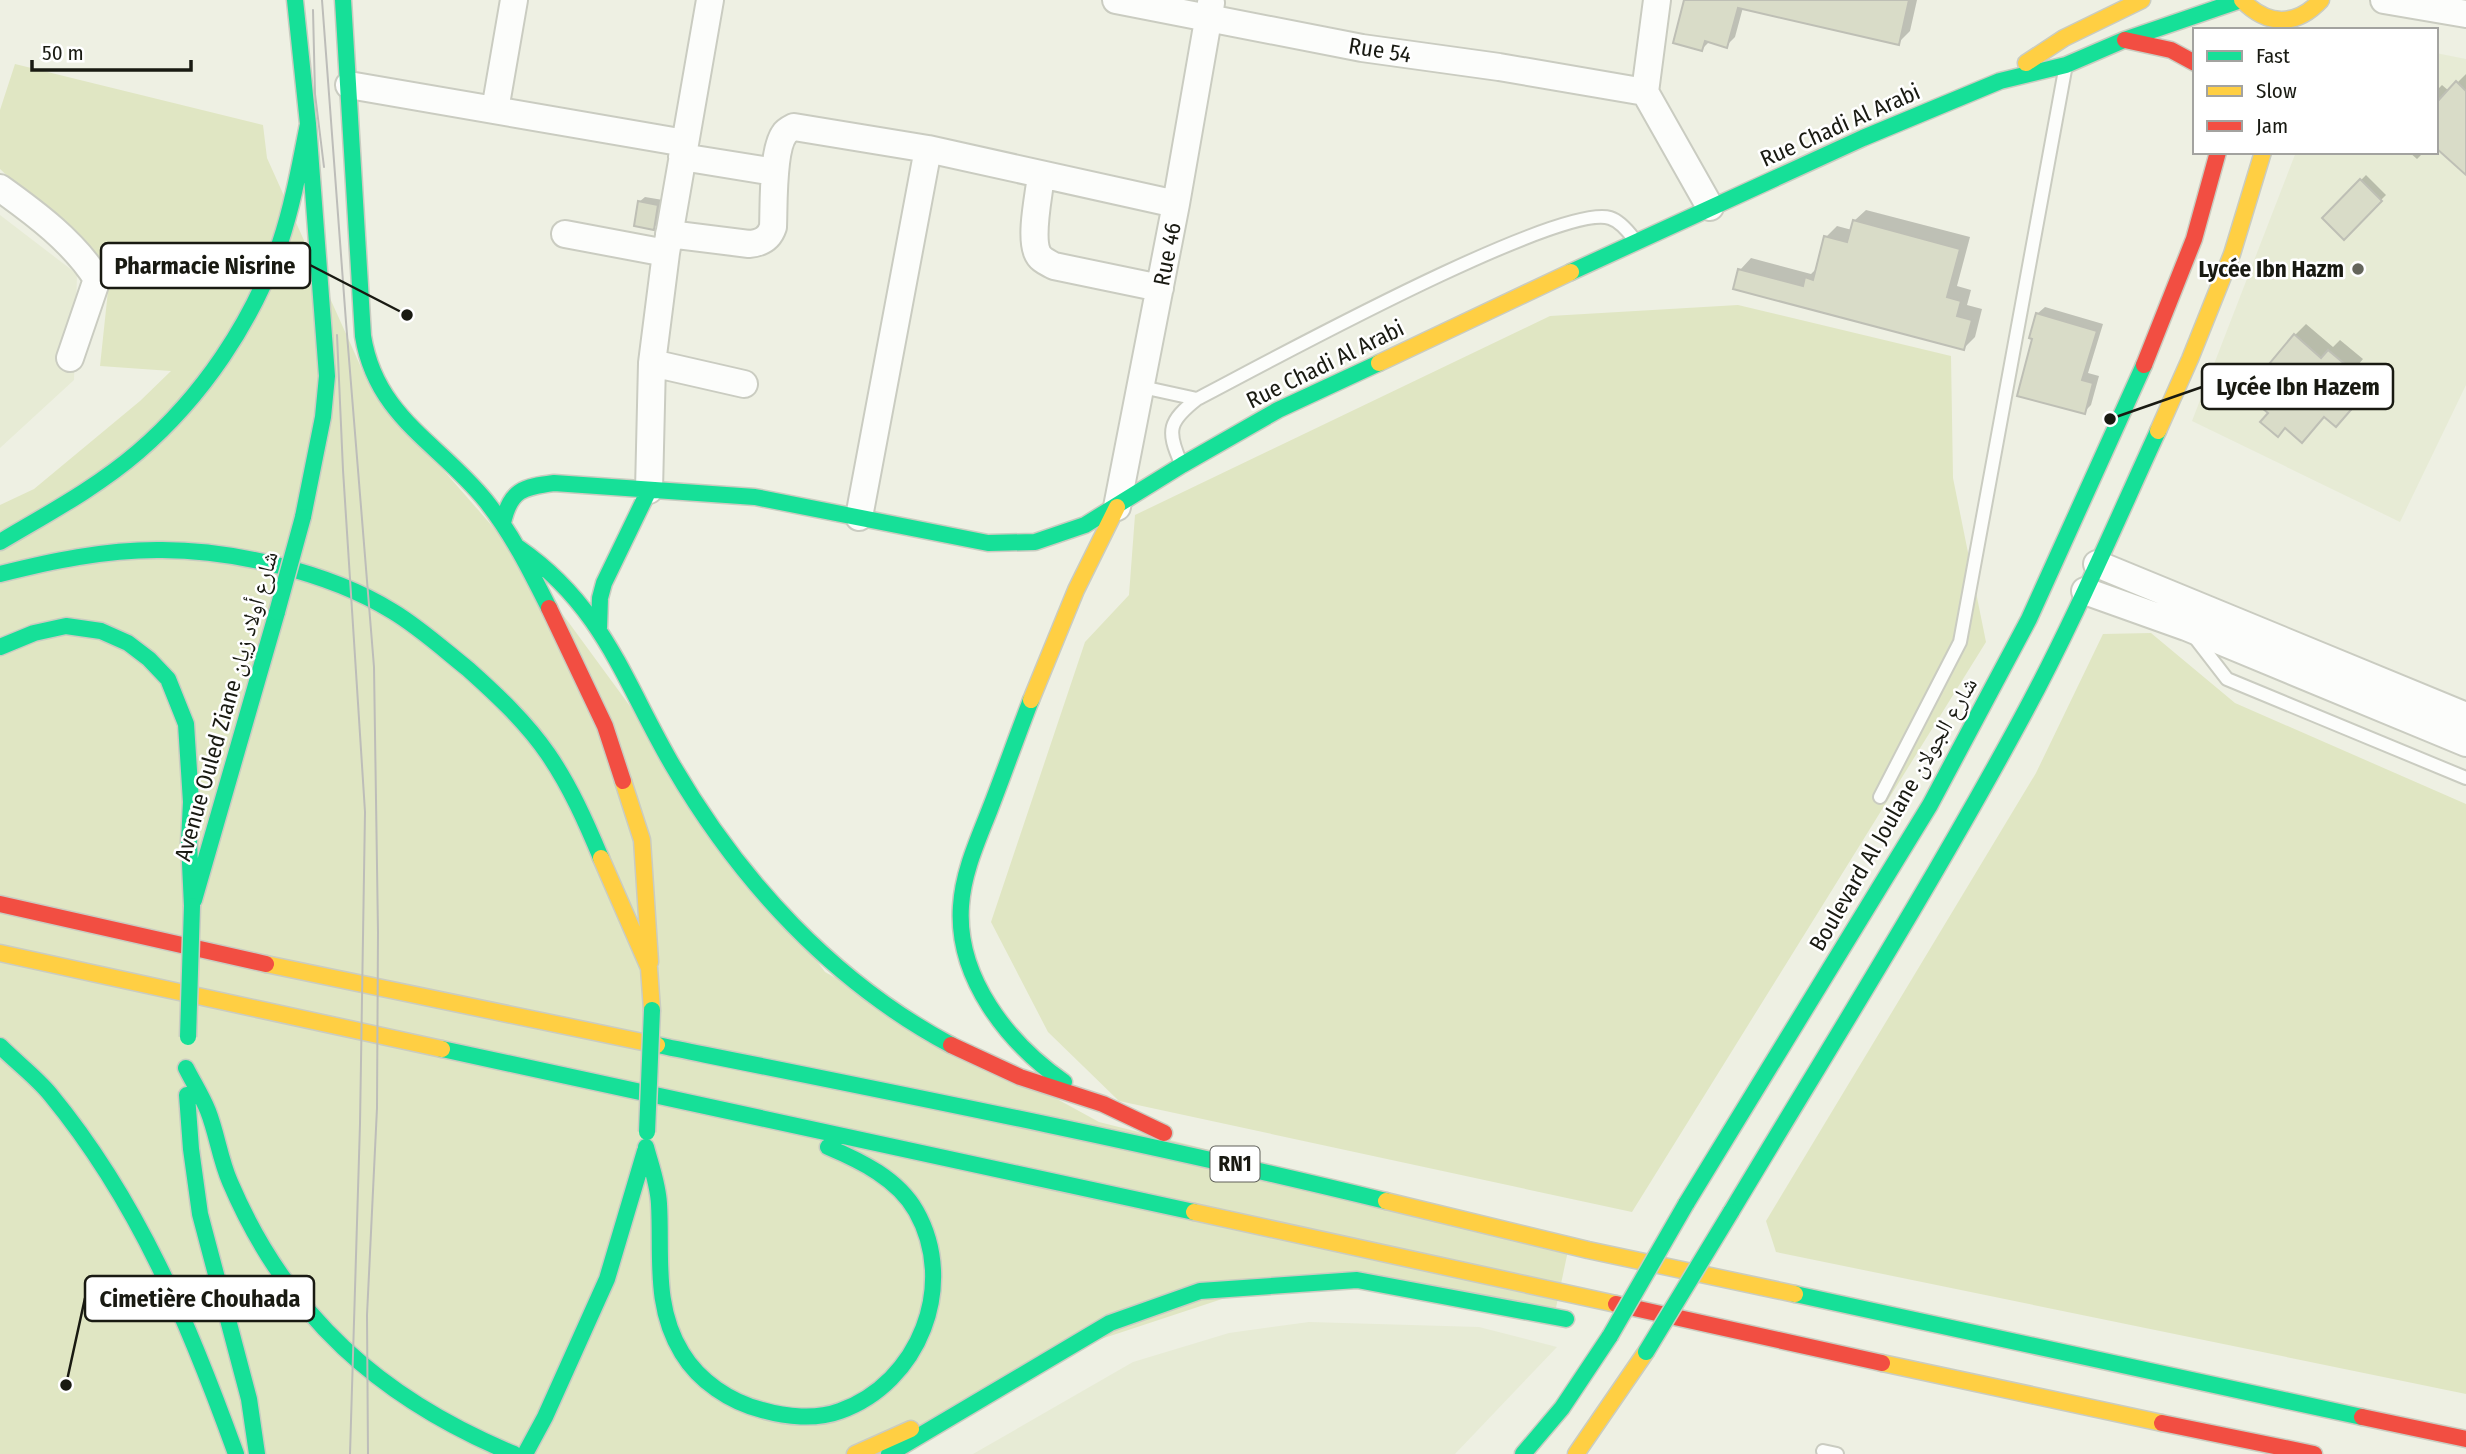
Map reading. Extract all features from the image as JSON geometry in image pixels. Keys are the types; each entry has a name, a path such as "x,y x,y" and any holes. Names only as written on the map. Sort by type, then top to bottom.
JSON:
{"main road":[{"name":"Avenue Ouled Ziane شارع أولاد زيان","path":"192,906 303,517 323,416 327,376 326,331 295,0"},
{"path":"343,0 363,336 367,360 378,385 402,418 463,477 503,523 519,548 573,654 605,726 642,840 652,1010 646,1140 607,1279 545,1417 525,1454"},
{"name":"Rue Chadi Al Arabi","path":"2000,81 2064,38 2142,0"},
{"path":"2245,3 2262,17 2299,23 2321,0"},
{"path":"2245,3 2247,28"},
{"name":"Rue Chadi Al Arabi","path":"503,523 509,498 516,492 533,486 572,484 755,497 988,542 1035,542 1058,536 1117,507 1182,465 1278,410 1863,138 2000,81 2066,65 2124,40 2245,3"},
{"path":"2124,40 2168,48 2193,62"},
{"path":"0,542 81,492 137,453 177,414 215,369 246,318 275,257 293,195 308,124"},
{"name":"Boulevard Al Joulane شارع الجولان","path":"1523,1454 1562,1408 1610,1336 1686,1204 1930,806 2029,619 2154,343 2194,239 2217,154"},
{"path":"1576,1454 1646,1352 1731,1212 2020,722 2085,591 2190,359 2232,254 2262,154"},
{"path":"599,628 600,598 604,583 649,490"},
{"path":"1083,1096 1035,1060 1000,1020 972,966 964,942 961,919 968,869 1006,766 1071,602 1117,507"},
{"path":"0,574 38,564 115,551 164,548 198,551 247,557 299,572 355,591 402,617 485,683 520,718 548,754 573,795 650,970"},
{"path":"519,548 559,579 599,628 640,707 686,786 744,867 790,921 850,979 911,1022 968,1052 1035,1083 1083,1096 1233,1164"},
{"path":"0,647 34,633 66,626 101,631 128,643 149,659 168,679 186,724 191,802 189,842 192,906 186,1068 191,1149 200,1214 249,1399 257,1454"},
{"path":"0,888 20,908"},
{"name":"RN1","path":"0,904 362,986 1042,1122 1233,1164 1588,1250 2466,1439"},
{"name":"RN1","path":"0,953 1746,1332 1958,1381 2314,1454"},
{"path":"0,1046 49,1093 109,1175 154,1252 207,1373 236,1454"},
{"path":"186,1068 208,1109 229,1179 252,1226 288,1287 362,1366 403,1398 454,1429 514,1454"},
{"path":"646,1140 659,1202 660,1295 671,1332 682,1353 710,1384 746,1406 779,1415 819,1415 840,1411 873,1394 915,1350 930,1314 933,1297 932,1254 927,1237 917,1213 904,1195 884,1177 854,1157 744,1114"},
{"path":"890,1454 1111,1322 1200,1291 1357,1280 1675,1338"},
{"path":"1782,1357 1874,1374 1958,1381"},
{"path":"855,1454 995,1390"}],"street":[{"path":"495,110 514,0"},
{"path":"649,490 652,363 668,243 710,0"},
{"name":"Rue 54","path":"1116,0 1211,9 1362,48 1499,66 1645,92"},
{"path":"1657,0 1645,92 1710,207"},
{"path":"2384,0 2466,14"},
{"name":"Rue 46","path":"1117,507 1177,204 1211,9"},
{"path":"349,85 495,110 775,172"},
{"path":"565,234 668,243 758,243 770,234 773,227 779,145 785,132 794,127 928,149 1177,204"},
{"path":"859,517 928,149"},
{"path":"1041,174 1034,240 1042,260 1054,266 1160,288"},
{"path":"0,188 65,241 86,261 97,279 70,358"},
{"path":"652,363 744,384"},
{"path":"2096,564 2466,716"},
{"path":"2085,591 2186,627 2466,743"}],"lane":[{"path":"1880,797 1960,642 2066,65"},
{"path":"1182,465 1171,443 1173,424 1181,411 1197,399 1494,249 1587,218 1610,218 1623,225 1636,242"},
{"path":"1142,387 1197,399"},
{"path":"2186,627 2227,679 2466,778"},
{"path":"1823,1451 1837,1454"}],"shaded area":[{"name":"Lycée Ibn Hazm","path":"2438,53 2466,59 2466,385 2400,522 2192,421 2295,154 2438,154"},
{"path":"15,64 263,125 267,158 369,385 528,567 825,972 1099,1122 1570,1241 1553,1322 1289,1277 1101,1339 902,1454 0,1454 0,505 34,489 140,401 171,371 100,366 110,272 0,169 0,110"},
{"path":"0,215 77,274 74,380 0,448"},
{"path":"1738,305 1951,356 1953,478 1986,642 1632,1212 1119,1101 1048,1032 991,922 1085,642 1129,595 1135,515 1550,316"},
{"path":"2151,633 2235,703 2466,804 2466,1394 1776,1252 1766,1221 2036,773 2103,634"},
{"path":"1309,1322 1479,1327 1557,1347 1455,1454 973,1454 1133,1362 1229,1333"}],"building":[{"path":"1684,0 1909,0 1899,45 1738,8 1727,48 1705,41 1702,51 1673,43"},
{"path":"2456,81 2466,91 2466,175 2438,150 2438,101"},
{"path":"2360,179 2382,201 2344,240 2322,218"},
{"path":"638,201 658,205 654,230 634,226"},
{"path":"1853,220 1960,249 1947,297 1961,301 1957,316 1972,320 1964,350 1733,289 1738,269 1803,286 1805,277 1813,280 1824,236 1847,242"},
{"path":"2036,313 2097,331 2082,380 2093,383 2085,414 2017,396"},
{"path":"2294,334 2321,358 2328,350 2353,371 2338,389 2356,404 2336,427 2324,417 2302,443 2285,428 2278,437 2260,422 2268,413 2250,398 2270,375 2264,370"}],"tram line":[{"path":"322,0 374,667 378,932 377,1108 367,1315 368,1454"},
{"path":"313,10 315,94 324,167"},
{"path":"337,335 365,812 360,1124 350,1454"}],"traffic: fast":[{"path":"295,0 308,124 327,376 323,417 303,517"},
{"path":"343,0 363,336 370,364 395,409 486,501 520,553 549,608"},
{"path":"1571,272 1863,138 2000,81 2066,65 2124,40 2241,0"},
{"path":"0,542 71,500 122,465 161,431 204,383 240,330 268,273 289,214 308,124"},
{"path":"503,523 510,503 520,492 534,486 554,483 755,497 988,543 1035,542 1085,525 1278,410 1379,363"},
{"path":"1686,1204 1930,805 2029,619 2144,365"},
{"path":"1731,1212 1914,908 2019,723 2074,615 2158,431"},
{"path":"599,628 600,598 604,583 649,490"},
{"path":"277,612 303,517"},
{"path":"519,548 548,571 572,595 592,621 610,648 673,766 699,808 759,888 793,925 867,991 908,1020 951,1045"},
{"path":"0,574 98,554 137,550 185,551 278,566 309,574 367,597 431,638 521,720 548,754 563,779 601,858"},
{"path":"194,900 277,612"},
{"path":"0,647 34,633 66,626 101,631 128,643 149,659 168,679 186,724 191,802 189,842 192,906"},
{"path":"1031,700 968,869 962,893 962,933 967,958 977,983 1005,1028 1043,1066 1064,1082"},
{"path":"188,1037 192,906"},
{"path":"647,1132 652,1010"},
{"path":"657,1045 931,1100 1386,1201"},
{"path":"0,1046 39,1082 82,1135 136,1221 180,1311 236,1454"},
{"path":"442,1049 1194,1212"},
{"path":"186,1068 208,1111 230,1182 253,1230 280,1273 310,1312 344,1348 381,1379 466,1432 514,1454"},
{"path":"187,1095 200,1214 249,1399 257,1454"},
{"path":"646,1147 658,1197 663,1299 673,1335 682,1353 706,1381 738,1402 762,1410 801,1416 821,1416 840,1411 868,1397 891,1378 910,1355 923,1328 931,1299 933,1270 928,1240 916,1211 889,1180 853,1158 828,1147"},
{"path":"525,1454 545,1417 607,1279 645,1151"},
{"path":"1610,1336 1686,1204"},
{"path":"1646,1352 1731,1212"},
{"path":"889,1454 1110,1323 1200,1291 1357,1280 1566,1319"},
{"path":"1795,1294 2362,1417"},
{"path":"1523,1454 1562,1408 1610,1336"}],"traffic: slow":[{"path":"2026,63 2064,38 2142,0"},
{"path":"2242,0 2261,15 2281,20 2302,15 2321,0"},
{"path":"2158,431 2232,254 2262,154"},
{"path":"1379,363 1571,272"},
{"path":"1031,700 1076,590 1117,507"},
{"path":"623,781 642,840 650,962"},
{"path":"601,858 649,968 652,1010"},
{"path":"0,953 442,1049"},
{"path":"266,964 657,1045"},
{"path":"1386,1201 1588,1250 1795,1294"},
{"path":"1194,1212 1616,1304"},
{"path":"1576,1454 1646,1352"},
{"path":"1882,1363 2162,1423"},
{"path":"855,1454 911,1429"}],"traffic: jam":[{"path":"2125,40 2171,50 2193,62"},
{"path":"2144,365 2194,239 2217,154"},
{"path":"549,608 605,726 623,781"},
{"path":"0,904 266,964"},
{"path":"951,1045 1020,1077 1103,1104 1164,1133"},
{"path":"1616,1304 1882,1363"},
{"path":"2362,1417 2466,1439"},
{"path":"2162,1423 2314,1454"}],"place":[{"name":"Lycée Ibn Hazm","path":"2358,269"},
{"name":"Pharmacie Nisrine","path":"407,315"},
{"name":"Lycée Ibn Hazem","path":"2110,419"},
{"name":"Cimetière Chouhada","path":"66,1385"}]}
